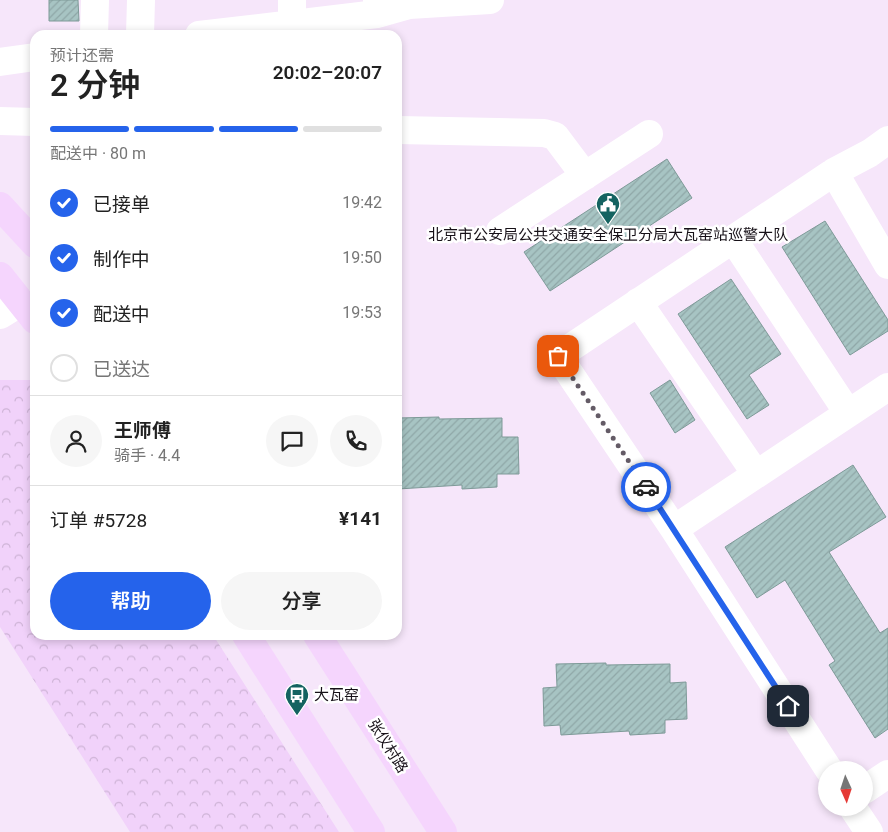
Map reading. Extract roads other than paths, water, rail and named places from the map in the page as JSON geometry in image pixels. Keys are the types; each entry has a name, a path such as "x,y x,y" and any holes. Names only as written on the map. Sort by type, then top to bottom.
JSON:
{"main road":[{"path":"0,206 30,239"},
{"path":"0,276 19,312"},
{"path":"249,640 371,832"},
{"name":"张仪村路","path":"320,640 443,832"}],"street":[{"path":"94,30 95,0"},
{"path":"140,30 141,0"},
{"path":"219,30 292,12 490,0"},
{"path":"0,62 30,58"},
{"path":"0,121 30,122"},
{"path":"402,130 544,133 555,136 585,176"},
{"path":"500,232 649,134"},
{"path":"823,761 674,529 558,356 834,172 870,153 888,140"},
{"path":"834,172 888,265"},
{"path":"733,240 848,414"},
{"path":"638,302 756,474"},
{"path":"674,529 888,387"},
{"path":"873,784 888,774"},
{"path":"858,816 869,832"}],"place":[{"name":"北京市公安局公共交通安全保卫分局大瓦窑站巡警大队","path":"608,225"},
{"name":"大瓦窑","path":"297,716"}]}
